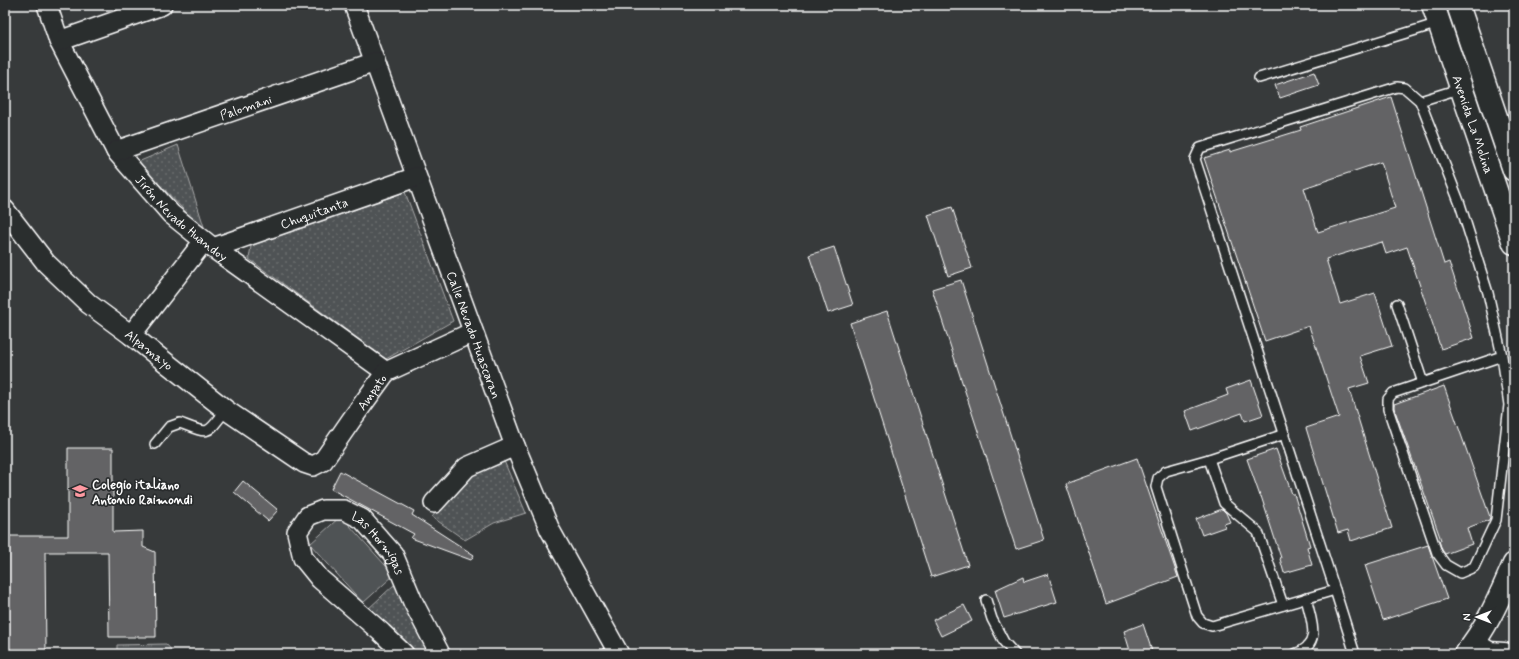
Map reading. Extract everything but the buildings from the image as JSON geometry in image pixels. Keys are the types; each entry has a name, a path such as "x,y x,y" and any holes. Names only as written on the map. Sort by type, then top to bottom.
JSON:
{"main road":[{"name":"Avenida La Molina","path":"1458,5 1514,170"},
{"name":"Avenida La Molina","path":"1436,14 1514,243"},
{"path":"1514,564 1502,592 1470,649 1504,654 1514,643"}],"street":[{"name":"Jirón Nevado Huandoy","path":"47,5 59,42 116,151 171,214 209,245 386,372"},
{"path":"59,42 162,5"},
{"name":"Calle Nevado Huascaran","path":"354,5 515,446 550,530 619,654"},
{"name":"Palomani","path":"116,151 375,62"},
{"name":"Chuquitanta","path":"209,245 416,177"},
{"name":"Alpamayo","path":"5,210 46,263 89,304 226,410 304,463 313,466"},
{"path":"131,335 209,245"},
{"name":"Ampato","path":"313,466 324,461 386,372 473,332"},
{"path":"434,503 467,467 515,446"},
{"name":"Las Hormigas","path":"404,654 320,579 302,558 297,532 308,516 323,510 344,510 362,519 392,554 413,602 440,654"},
{"path":"1504,654 1514,650"}],"lane":[{"path":"1259,78 1436,14"},
{"path":"1355,654 1195,159 1200,148 1397,87 1405,88 1420,101 1462,211 1488,293 1502,356 1508,405 1496,520 1474,567 1460,573 1446,565 1438,553 1388,409 1388,399 1393,393 1502,356"},
{"path":"1420,101 1462,88"},
{"path":"1397,304 1423,383"},
{"path":"155,444 169,427 180,423 202,432 210,430 226,410"},
{"path":"1285,434 1209,459 1166,471 1158,478 1156,487 1197,616 1203,623 1212,626 1335,590"},
{"path":"1209,459 1224,503 1258,532 1283,605"},
{"path":"1294,654 1304,651 1312,641 1313,630 1306,598"},
{"path":"986,600 992,619 1004,642 1015,654"}],"green space":[{"path":"178,145 206,233 138,162"},
{"path":"405,192 453,321 386,359 249,259 251,246"},
{"path":"504,461 526,513 494,523 465,540 432,517 459,484 489,465"},
{"path":"341,516 394,575 363,603 310,544"},
{"path":"396,583 434,654 419,654 367,610"},
{"path":"166,644 175,654 117,654 117,645"}],"place":[{"name":"Colegio italiano Antonio Raimondi","path":"80,491"}]}
